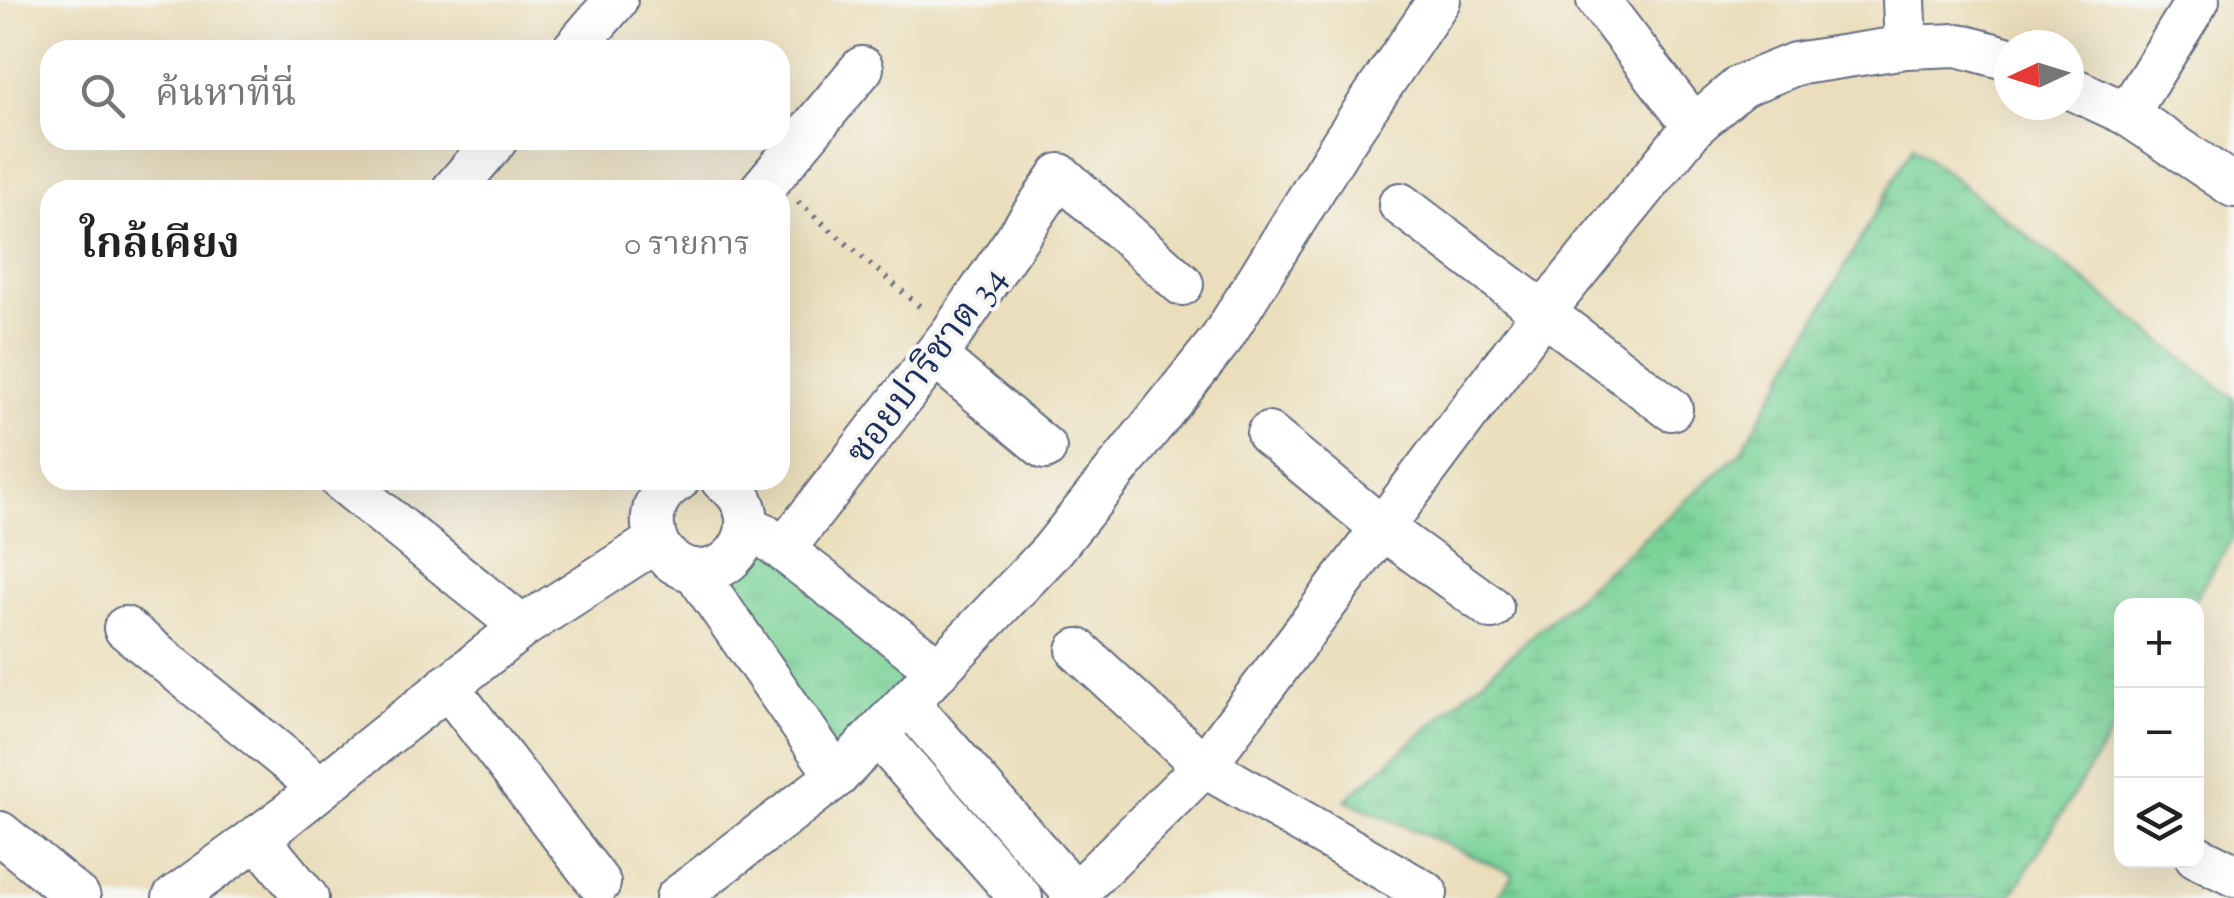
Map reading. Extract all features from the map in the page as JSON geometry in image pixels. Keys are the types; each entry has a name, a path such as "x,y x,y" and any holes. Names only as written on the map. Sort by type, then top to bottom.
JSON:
{"street":[{"path":"582,40 616,0"},
{"path":"676,898 837,776 1050,553 1222,338 1342,144 1439,0"},
{"path":"1598,0 1694,126"},
{"path":"1904,0 1906,47"},
{"path":"2127,114 2198,0"},
{"path":"908,704 1073,896 1204,766 1543,313 1694,126 1741,86 1794,64 1906,47 1958,45 1994,55"},
{"path":"768,180 862,68"},
{"path":"2084,94 2127,114 2234,186"},
{"path":"462,180 487,150"},
{"name":"ซอยปาริชาต 34","path":"784,549 943,345 1060,175 1182,284"},
{"path":"1400,204 1671,410"},
{"path":"943,345 1045,448"},
{"path":"1268,434 1382,528 1492,608"},
{"path":"353,490 522,626"},
{"path":"664,490 654,508 656,540 671,560 694,570 726,562 742,546 748,524 740,496 733,490"},
{"path":"748,524 938,670"},
{"path":"174,898 321,788 522,626 656,540"},
{"path":"694,570 837,776"},
{"path":"125,628 321,788"},
{"path":"1078,650 1204,766 1426,893"},
{"path":"447,686 599,883"},
{"path":"878,734 1021,898"},
{"path":"0,833 79,898"},
{"path":"257,837 307,898"},
{"path":"2204,860 2234,875"}],"path":[{"path":"790,207 943,345"}],"green space":[{"path":"1913,146 2234,398 2234,536 2195,598 2114,598 2114,728 2010,898 1496,898 1513,874 1346,800 1741,452"},
{"path":"751,532 933,671 838,764 714,574"}]}
